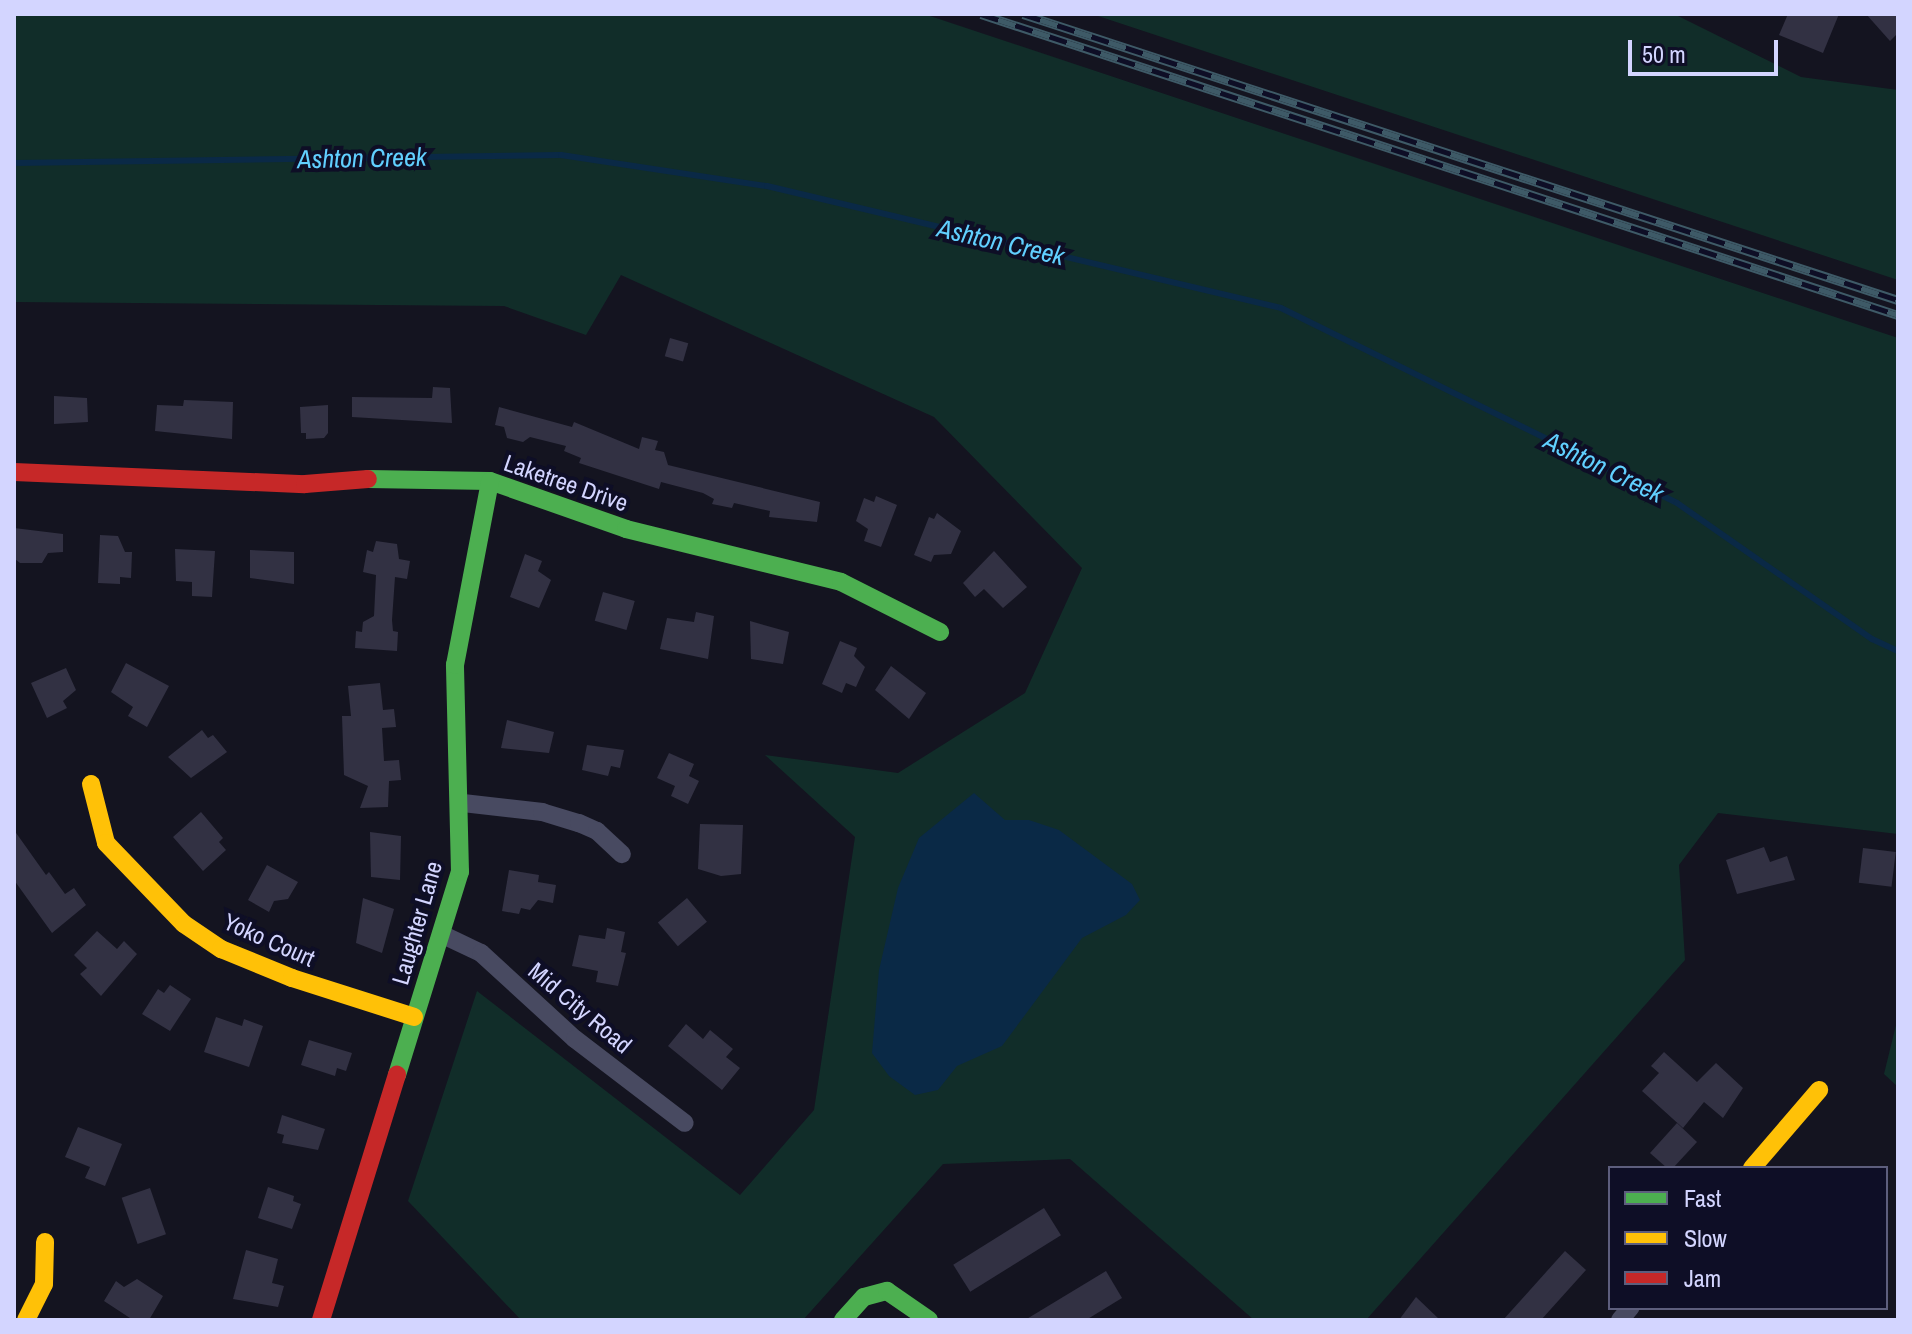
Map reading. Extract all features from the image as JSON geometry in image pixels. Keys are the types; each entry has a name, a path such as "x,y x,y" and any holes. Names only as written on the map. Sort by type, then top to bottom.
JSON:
{"street":[{"name":"Laketree Drive","path":"14,472 305,484 410,476 490,481 626,529 841,582 940,632"},
{"name":"Laughter Lane","path":"321,1320 460,872 463,803 455,665 490,481"},
{"name":"Yoko Court","path":"91,784 97,823 106,843 184,924 221,949 292,978 414,1017"},
{"path":"463,803 542,812 579,823 597,831 622,854"},
{"name":"Mid City Road","path":"441,934 481,953 575,1039 685,1123"},
{"path":"1754,1166 1819,1090"},
{"path":"26,1320 44,1284 45,1242"},
{"path":"843,1320 864,1297 887,1291 929,1320"}],"green space":[{"path":"14,14 924,14 1898,338 1898,834 1718,813 1679,865 1685,960 1366,1320 1254,1320 1070,1159 943,1164 803,1320 521,1320 408,1201 477,991 740,1195 814,1110 855,837 765,755 898,773 1025,693 1082,568 934,417 621,275 586,335 504,306 14,302"},
{"path":"1092,14 1674,14 1801,77 1898,90 1898,280"},
{"path":"1898,1017 1898,1087 1884,1074"}],"water":[{"path":"974,793 1005,820 1029,820 1059,830 1132,884 1140,900 1126,915 1082,938 1002,1046 957,1066 938,1090 915,1095 889,1076 872,1053 879,970 898,888 919,838"}],"building":[{"path":"1788,14 1839,14 1823,53 1779,35"},
{"path":"1866,14 1898,14 1898,33 1890,41"},
{"path":"670,338 688,343 683,362 665,356"},
{"path":"433,387 450,388 452,423 352,417 352,397 432,398"},
{"path":"54,396 87,398 88,422 54,424"},
{"path":"184,400 233,402 232,439 155,431 157,405 183,406"},
{"path":"328,405 328,433 324,438 306,439 306,433 301,433 300,407"},
{"path":"499,407 572,427 574,422 639,449 642,437 658,441 655,450 664,452 668,465 820,502 817,522 769,517 770,511 734,503 732,508 712,504 714,499 703,493 661,482 659,489 579,463 581,458 564,451 566,446 530,437 523,442 507,438 504,427 495,425"},
{"path":"876,496 897,505 881,547 864,541 868,529 856,521 864,498 874,502"},
{"path":"937,513 961,531 951,554 934,555 931,562 914,555 929,517 934,519"},
{"path":"14,528 63,534 63,552 48,553 42,563 20,563 15,559"},
{"path":"100,535 118,536 125,552 132,552 131,578 120,577 120,584 98,583"},
{"path":"376,541 397,544 399,559 410,561 407,579 395,577 392,620 393,631 398,632 397,651 355,648 356,631 362,632 363,622 374,616 376,575 363,572 367,550 373,552"},
{"path":"175,549 215,551 212,597 192,596 192,582 176,581"},
{"path":"250,550 294,552 294,584 250,578"},
{"path":"994,551 1027,587 1003,608 984,589 975,597 963,583"},
{"path":"525,554 542,561 538,571 551,580 539,608 510,597"},
{"path":"603,592 635,601 626,630 595,621"},
{"path":"696,612 714,616 708,659 660,649 667,618 694,622"},
{"path":"750,621 789,632 783,664 751,659"},
{"path":"840,641 857,648 854,656 865,667 856,687 846,683 842,693 822,684"},
{"path":"126,663 169,686 147,727 128,716 133,707 111,692"},
{"path":"891,666 926,693 909,719 875,690"},
{"path":"66,668 76,690 63,701 67,708 47,718 31,683"},
{"path":"380,683 383,710 394,709 396,727 382,728 384,761 399,760 401,780 389,781 388,807 360,808 368,786 344,775 342,716 351,716 348,686"},
{"path":"507,720 554,732 549,753 501,748"},
{"path":"202,730 208,738 213,735 227,752 191,778 168,757"},
{"path":"587,745 624,750 620,768 611,766 608,776 582,770"},
{"path":"669,753 694,764 689,776 699,781 688,804 671,796 675,786 657,778"},
{"path":"201,812 223,838 219,842 226,850 203,871 173,837"},
{"path":"700,824 743,825 741,874 721,876 698,869"},
{"path":"14,830 46,875 49,872 65,894 74,888 86,905 52,933 14,880"},
{"path":"370,832 401,836 400,880 371,877"},
{"path":"1764,847 1770,862 1787,856 1795,880 1737,894 1726,860"},
{"path":"1863,848 1896,852 1891,887 1859,883"},
{"path":"267,865 298,882 288,899 274,901 269,912 248,900"},
{"path":"509,870 539,875 538,882 556,885 553,903 538,900 530,910 521,908 519,914 502,911"},
{"path":"363,898 394,909 382,953 356,943"},
{"path":"687,898 707,922 678,946 658,922"},
{"path":"607,928 625,932 621,952 626,953 618,986 596,982 598,971 572,966 579,935 605,939"},
{"path":"97,931 117,949 124,941 137,954 101,996 80,974 87,968 74,955"},
{"path":"170,985 191,999 170,1031 142,1014 158,989 164,993"},
{"path":"216,1017 242,1026 244,1019 263,1026 249,1067 204,1052"},
{"path":"686,1024 703,1039 710,1030 733,1049 726,1057 740,1068 722,1090 668,1046"},
{"path":"309,1040 352,1053 346,1071 337,1068 335,1076 301,1065"},
{"path":"1664,1052 1697,1082 1716,1063 1743,1088 1723,1118 1704,1102 1683,1128 1642,1091 1659,1073 1651,1066"},
{"path":"282,1115 325,1129 318,1150 282,1143 284,1135 277,1133"},
{"path":"1677,1123 1697,1142 1675,1166 1665,1166 1650,1153"},
{"path":"78,1127 122,1144 105,1186 85,1178 90,1167 65,1157"},
{"path":"268,1187 294,1196 293,1201 301,1204 292,1229 258,1218"},
{"path":"150,1188 166,1234 138,1244 122,1198"},
{"path":"1044,1208 1061,1235 970,1292 953,1265"},
{"path":"246,1250 278,1259 272,1283 284,1286 278,1307 233,1299"},
{"path":"1565,1251 1586,1270 1541,1320 1503,1320"},
{"path":"1106,1271 1122,1298 1086,1320 1025,1320"},
{"path":"137,1279 163,1296 149,1320 133,1320 104,1301 116,1281 124,1287"},
{"path":"1416,1297 1440,1320 1399,1320"}],"waterway":[{"name":"Ashton Creek","path":"14,163 561,155 767,186 1281,308 1677,503 1872,639 1898,651"}],"railway":[{"path":"981,14 1898,315"},
{"path":"1023,14 1898,300"}],"traffic: fast":[{"path":"368,479 490,481 626,529 841,582 940,632"},
{"path":"397,1075 460,872 455,665 490,481"},
{"path":"843,1320 864,1297 887,1291 929,1320"}],"traffic: slow":[{"path":"91,784 106,843 184,924 221,949 292,978 414,1017"},
{"path":"1754,1166 1819,1090"},
{"path":"26,1320 44,1284 45,1242"}],"traffic: jam":[{"path":"14,472 305,484 368,479"},
{"path":"321,1320 397,1075"}]}
